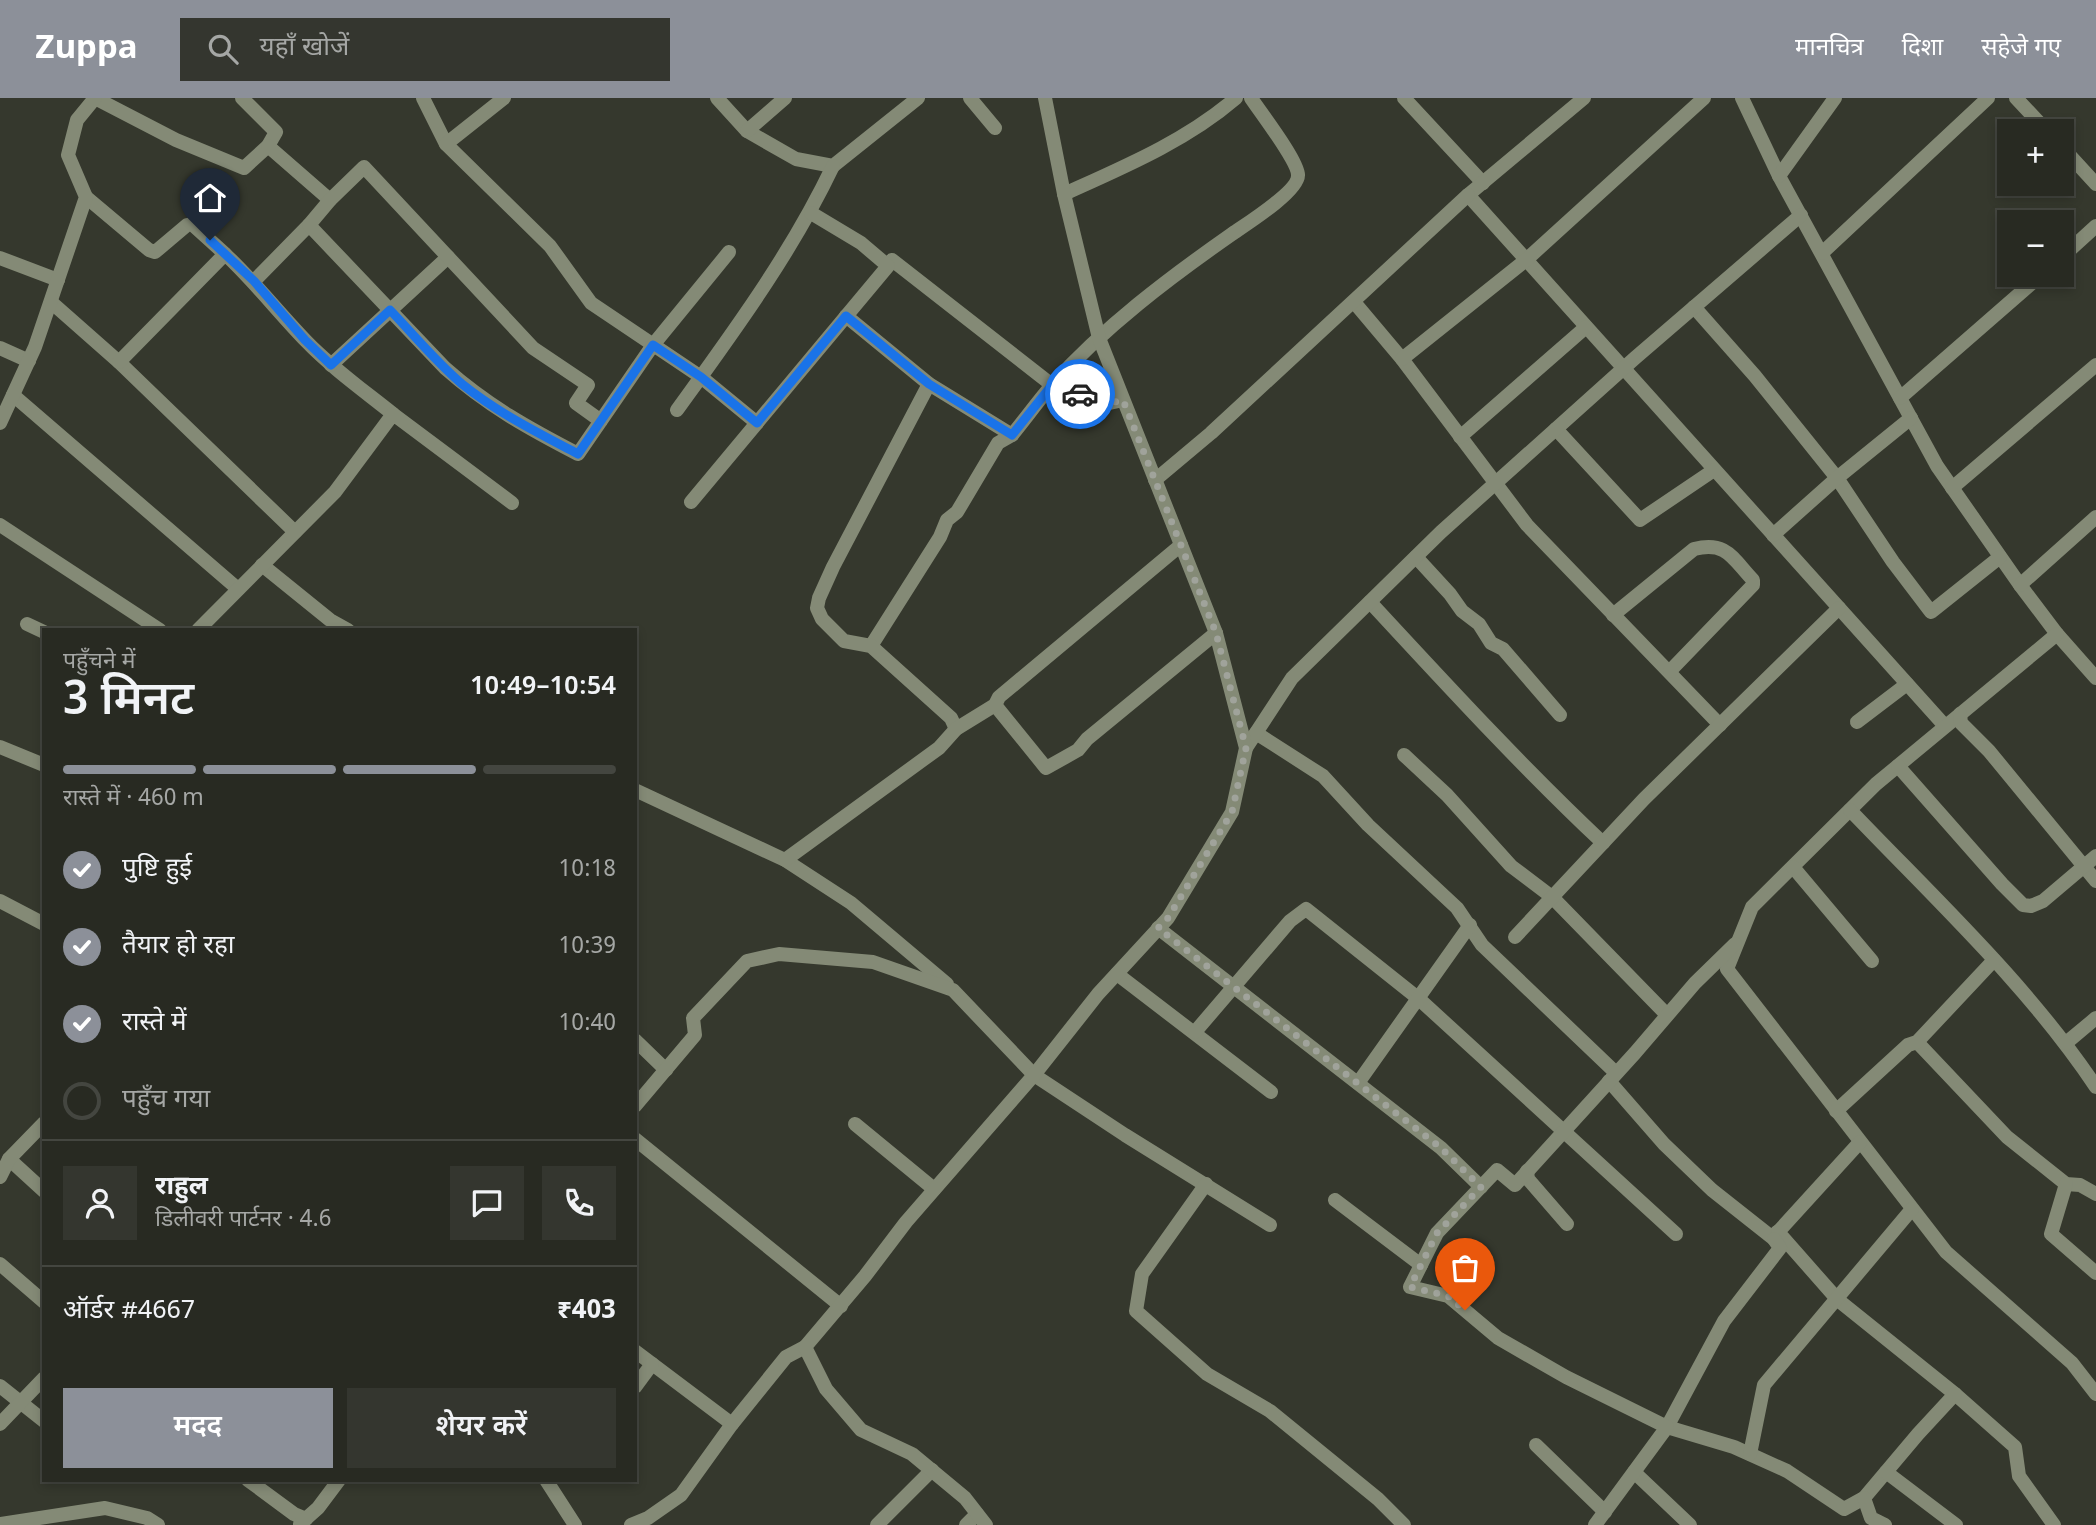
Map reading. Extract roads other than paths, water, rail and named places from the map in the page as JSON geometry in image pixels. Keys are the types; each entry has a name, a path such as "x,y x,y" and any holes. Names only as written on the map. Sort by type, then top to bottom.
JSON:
{"street":[{"path":"242,98 276,132 268,146 244,168 176,140 95,98 77,120 68,155 86,197 149,250 155,252 187,225 192,224 254,281 305,340 331,365 512,503"},
{"path":"423,98 446,144 550,246 591,303 701,377 757,423"},
{"path":"446,144 504,98"},
{"path":"717,98 747,131 796,159 833,166"},
{"path":"747,131 785,98"},
{"path":"677,410 765,288 811,213 833,166 918,98"},
{"path":"970,98 995,128"},
{"path":"1045,98 1064,194 1099,338 1216,633 1246,748"},
{"path":"1064,194 1135,162 1214,117 1236,98"},
{"path":"871,646 940,537 947,520 957,512 998,443 1012,435 1052,385 1099,338 1186,266 1266,210 1296,184 1298,175 1292,159 1251,98"},
{"path":"1404,98 1483,183"},
{"path":"1155,481 1211,433 1468,195 1584,98"},
{"path":"1402,359 1525,260 1704,98"},
{"path":"1742,98 1779,176 1937,466 2020,585 2057,634 2096,677"},
{"path":"1779,176 1835,98"},
{"path":"1822,253 1989,98"},
{"path":"2017,98 2036,119"},
{"path":"268,146 330,200"},
{"path":"2074,160 2096,184"},
{"path":"254,281 364,167 533,348 588,385 576,403 601,421"},
{"path":"1468,195 1945,726"},
{"path":"0,423 29,361 86,197"},
{"path":"691,502 888,266 861,243 811,213"},
{"path":"631,1525 648,1518 681,1495 732,1424 786,1357 805,1348 906,1222 1168,918 1232,812 1246,748 1292,678 1495,483 1801,215"},
{"path":"309,225 445,369 521,424 578,454 653,345 729,253"},
{"path":"2074,246 2096,226"},
{"path":"119,362 225,254"},
{"path":"331,365 448,257"},
{"path":"0,258 58,280"},
{"path":"892,260 1052,385 1105,404 1123,400"},
{"path":"1900,398 2027,287"},
{"path":"51,302 119,362 295,532"},
{"path":"1354,302 1402,359 1527,525 1720,725"},
{"path":"1694,307 1755,376 1837,478 1892,562 1931,612 2000,557"},
{"path":"846,316 929,384 1012,435"},
{"path":"1460,437 1586,327"},
{"path":"0,348 29,361"},
{"path":"1952,488 2096,365"},
{"path":"929,384 833,567 817,608 832,631 844,641 871,646 951,718 956,729"},
{"path":"13,395 238,589"},
{"path":"200,628 335,492 393,414"},
{"path":"1773,535 1910,418"},
{"path":"1556,429 1640,520 1714,470"},
{"path":"2020,585 2096,517"},
{"path":"0,525 157,628"},
{"path":"785,860 939,748 956,729 995,705 999,698 1181,545"},
{"path":"1613,615 1694,549 1718,546 1731,556 1752,580 1753,585 1670,671"},
{"path":"1416,557 1462,611 1479,624 1491,643 1503,649 1560,715"},
{"path":"262,565 330,620 344,628"},
{"path":"1370,602 1485,723 1503,746 1603,843"},
{"path":"1515,937 1644,799 1839,608"},
{"path":"27,624 42,631"},
{"path":"995,705 1046,768 1078,750 1087,739 1216,633"},
{"path":"2057,634 1898,766 1752,907 1727,969 1945,1252 2072,1363 2096,1394"},
{"path":"1857,722 1907,684"},
{"path":"1960,714 1961,723 1989,751 2096,881"},
{"path":"1256,733 1323,776 1368,825 1457,908 1482,945 1613,1077 1664,1144 1713,1190 1776,1236 1838,1300 1955,1394 2015,1447 2019,1476 2054,1525"},
{"path":"0,747 42,764"},
{"path":"1404,755 1447,794 1511,866 1552,897 1667,1016"},
{"path":"1898,766 1958,836 2023,905 2031,906 2043,901 2096,856"},
{"path":"637,791 785,860 851,904 953,990 1034,1075 1270,1225"},
{"path":"1850,810 1994,960 2067,1043 2096,1087"},
{"path":"1793,867 1872,961"},
{"path":"0,901 42,923"},
{"path":"1195,1032 1290,921 1306,909 1419,999 1676,1234"},
{"path":"1358,1083 1470,925"},
{"path":"1158,928 1441,1148 1481,1187"},
{"path":"1738,941 1695,983 1515,1185 1497,1170 1437,1233 1410,1287 1448,1296 1498,1339 1566,1377 1667,1427 1734,1447 1787,1471 1844,1509 1864,1498 1955,1394"},
{"path":"637,1104 695,1035 693,1018 747,961 779,954 873,962 953,990"},
{"path":"1836,1111 1908,1045 1917,1042 1994,960"},
{"path":"1117,974 1271,1091"},
{"path":"2067,1043 2096,1018"},
{"path":"1917,1042 2007,1137 2066,1184 2080,1185 2096,1194"},
{"path":"637,1043 666,1070"},
{"path":"855,1124 934,1189"},
{"path":"0,1177 9,1159 42,1125"},
{"path":"637,1141 841,1306"},
{"path":"1776,1236 1860,1142"},
{"path":"9,1159 42,1189"},
{"path":"1527,1171 1528,1179 1567,1224"},
{"path":"1206,1184 1142,1275 1136,1311 1208,1374 1270,1411 1378,1499 1404,1525"},
{"path":"2066,1184 2051,1234 2096,1273"},
{"path":"1335,1200 1421,1265"},
{"path":"1751,1454 1764,1385 1912,1209"},
{"path":"1595,1525 1667,1427 1724,1321 1780,1248 1776,1236"},
{"path":"0,1264 42,1300"},
{"path":"805,1348 826,1389 861,1430 912,1454 965,1498 982,1519 967,1525"},
{"path":"637,1353 732,1424"},
{"path":"637,1384 652,1364"},
{"path":"0,1424 42,1380"},
{"path":"0,1386 42,1419"},
{"path":"1536,1445 1605,1512"},
{"path":"877,1525 932,1470"},
{"path":"1634,1472 1689,1525"},
{"path":"1886,1472 1956,1525"},
{"path":"251,1482 302,1522 337,1482"},
{"path":"549,1482 575,1525"},
{"path":"1864,1498 1869,1522 1885,1525"},
{"path":"0,1524 105,1508 147,1518 158,1525"}]}
